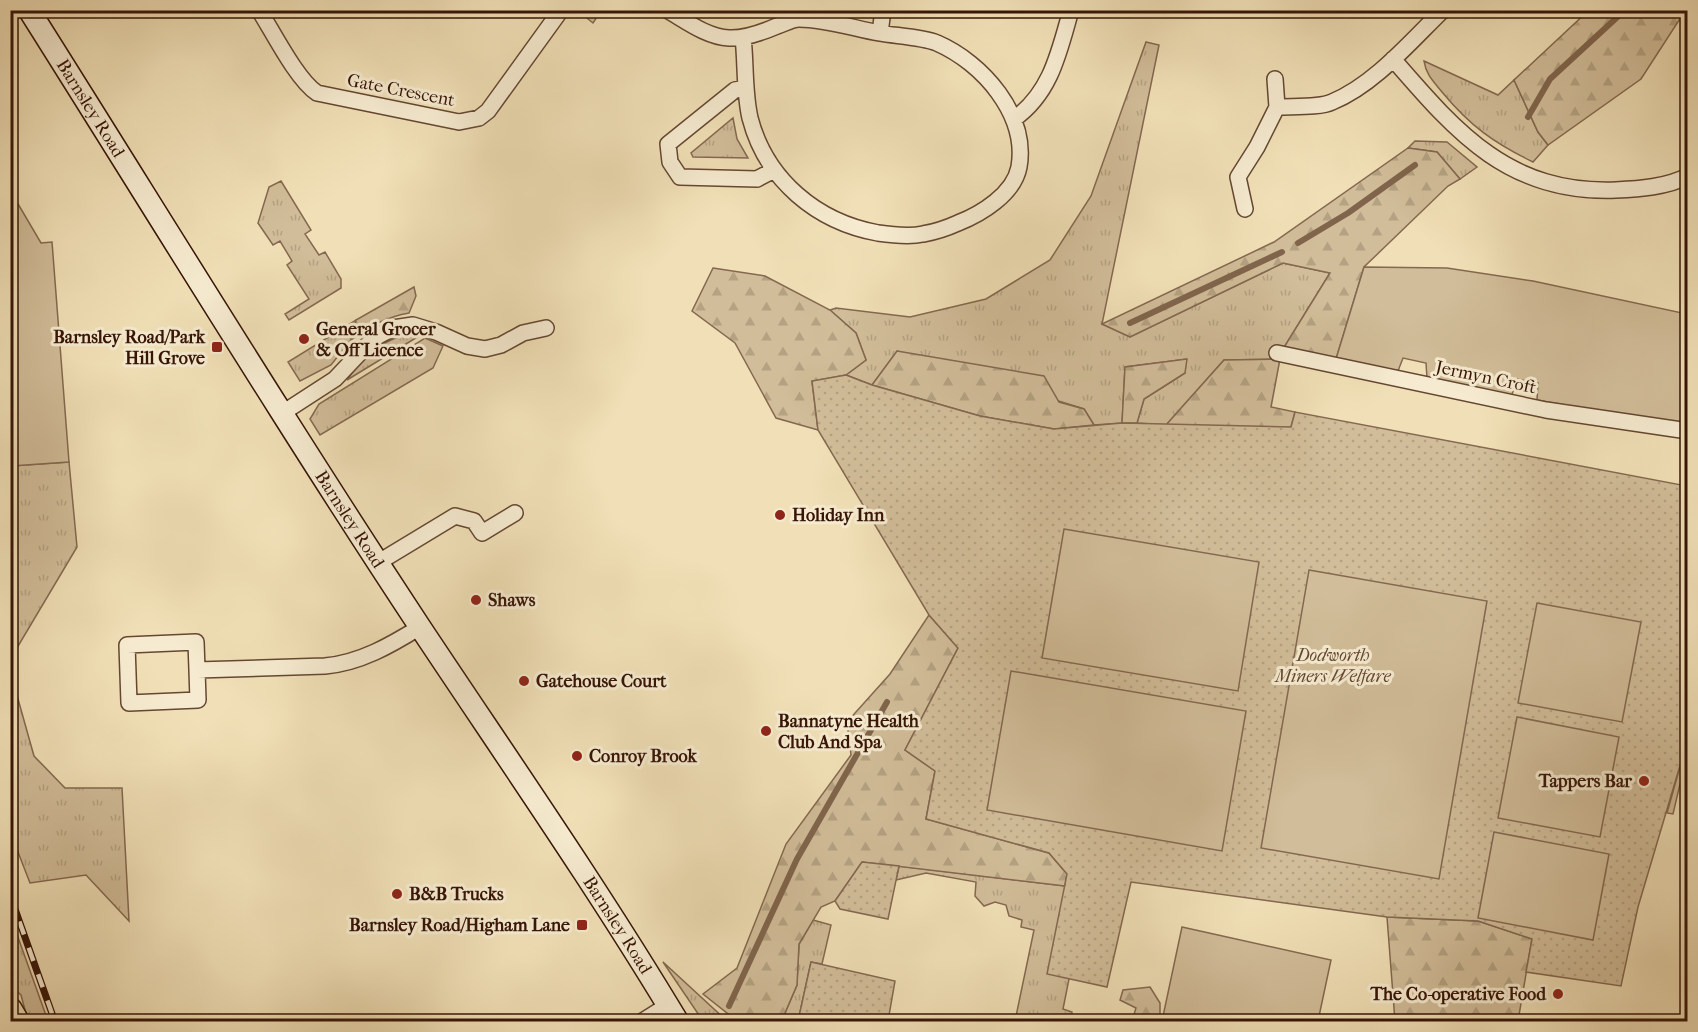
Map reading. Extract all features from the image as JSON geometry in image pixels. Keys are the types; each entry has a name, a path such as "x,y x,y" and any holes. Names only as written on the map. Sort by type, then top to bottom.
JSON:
{"highway":[{"path":"10,1010 17,1022"}],"main road":[{"name":"Barnsley Road","path":"29,10 281,414 420,627 512,762 673,1013"}],"street":[{"name":"Gate Crescent","path":"259,10 301,77 317,93 459,122 479,118 489,111 561,10"},
{"path":"667,10 716,36 728,38 743,37 796,19 936,43 967,60 997,90 1014,119 1021,148 1019,171 1005,194 977,216 922,235 889,235 861,230 824,215 801,200 774,170 761,147 751,119 746,88 743,37"},
{"path":"880,33 883,10"},
{"path":"1014,119 1026,110 1044,87 1054,68 1071,10"},
{"path":"1277,107 1331,103 1361,86 1393,59 1443,10"},
{"path":"1393,59 1438,112 1469,141 1512,169 1554,185 1596,191 1639,189 1680,180 1688,176"},
{"path":"1245,209 1238,177 1257,147 1277,107 1275,79"},
{"path":"746,88 735,90 668,144 670,162 680,177 757,179 774,170"},
{"path":"281,414 335,379 373,339 393,328 413,325 436,332 467,346 485,349 501,345 523,333 546,328"},
{"name":"Jermyn Croft","path":"1277,353 1546,410 1688,431"},
{"path":"379,562 455,516 474,521 482,533 515,513"},
{"path":"197,670 335,665 369,655 420,627"},
{"path":"196,642 197,670 198,700 129,703 127,645 196,642"},
{"path":"641,1022 673,1013"}],"green space":[{"path":"577,10 601,10 601,11 593,23"},
{"path":"1588,11 1688,11 1683,14 1641,79 1548,145 1538,132 1514,80"},
{"path":"1146,42 1159,45 1102,324 1130,337 1283,263 1330,273 1283,349 1280,359 1224,360 1166,425 1137,423 1144,399 1185,373 1186,359 1125,367 1122,423 1094,425 1084,409 897,351 872,385 846,375 866,360 856,333 830,310 836,308 910,317 986,299 1050,260 1091,196"},
{"path":"1424,61 1498,95 1514,80 1538,132 1548,145 1533,162 1494,140 1452,104 1431,78"},
{"path":"733,118 737,139 748,158 693,157 691,153"},
{"path":"1415,141 1447,142 1477,167 1460,179 1437,152 1408,148"},
{"path":"1408,148 1437,152 1460,179 1448,186 1364,267 1336,359 1283,349 1330,273 1283,263 1130,337 1102,324 1274,242"},
{"path":"281,181 311,230 305,234 319,255 325,252 341,279 341,288 289,320 285,314 309,299 287,265 292,261 280,241 273,245 258,223 269,187"},
{"path":"11,192 41,243 52,242 69,462 11,466"},
{"path":"1364,267 1447,268 1533,281 1687,314 1687,424 1537,400 1538,383 1516,379 1512,395 1427,378 1426,363 1403,358 1398,371 1336,359"},
{"path":"713,268 765,276 830,310 856,333 866,360 846,375 812,381 818,430 776,418 735,343 692,311"},
{"path":"414,287 416,296 409,313 378,323 351,340 356,320"},
{"path":"356,320 351,340 331,365 300,381 288,362"},
{"path":"404,335 419,336 347,380 371,352"},
{"path":"425,338 443,346 433,368 320,435 310,419 319,404"},
{"path":"897,351 1044,376 1059,402 1084,409 1094,425 1054,429 980,416 872,385"},
{"path":"1187,359 1185,373 1144,399 1137,423 1122,423 1125,367"},
{"path":"1280,359 1271,407 1295,412 1291,427 1187,437 1166,425 1224,360"},
{"name":"Dodworth Miners Welfare","path":"846,375 872,385 980,416 1054,429 1122,423 1291,427 1295,412 1687,486 1687,742 1638,907 1621,986 1526,972 1532,939 1478,921 1387,917 1131,882 1107,987 1047,974 1067,874 1049,853 926,819 935,771 905,750 958,648 929,615 818,430 812,381"},
{"path":"69,462 77,547 11,658 11,466"},
{"path":"1064,529 1259,562 1238,691 1042,658"},
{"path":"1309,570 1487,601 1439,879 1261,848"},
{"path":"1537,603 1641,622 1622,722 1518,703"},
{"path":"929,615 958,648 905,750 935,771 926,819 1049,853 1067,874 1065,886 862,862 835,901 821,907 799,944 797,985 785,1013 788,1021 737,1021 703,994 737,968 786,844 851,755 847,722 890,674"},
{"path":"1011,671 1246,711 1222,851 987,810"},
{"path":"11,674 34,756 65,788 122,788 129,921 86,875 30,883 11,834"},
{"path":"1517,717 1619,737 1600,837 1498,818"},
{"path":"1687,742 1687,786 1680,784 1673,814 1667,813"},
{"path":"1494,832 1609,854 1593,940 1478,918"},
{"path":"862,862 899,866 888,919 840,909 835,901"},
{"path":"899,866 1065,886 1069,979 1063,1009 1072,1012 1071,1021 1015,1021 1034,930 1021,927 1022,920 1009,916 1006,905 995,902 984,906 975,896 976,882 926,873 896,880"},
{"path":"10,915 48,1021 28,1021 21,995 11,986"},
{"path":"1387,917 1478,921 1532,939 1518,1021 1395,1021"},
{"path":"813,920 831,925 822,964 811,962 798,1021 788,1021 785,1013 797,985 799,944"},
{"path":"1182,927 1331,960 1318,1021 1162,1021"},
{"path":"663,962 727,1021 703,1021"},
{"path":"811,962 895,981 888,1021 798,1021"},
{"path":"1150,987 1160,1003 1160,1021 1132,1021 1136,1008 1120,1000 1123,990"}],"waterway":[{"path":"1528,117 1550,79 1625,10"},
{"path":"1298,243 1348,213 1415,165"},
{"path":"1130,323 1282,252"},
{"path":"729,1006 797,859 887,702"}],"railway":[{"path":"10,895 55,1022"}],"place":[{"name":"General Grocer & Off Licence","path":"304,339"},
{"name":"Barnsley Road/Park Hill Grove","path":"217,347"},
{"name":"Holiday Inn","path":"780,515"},
{"name":"Shaws","path":"476,600"},
{"name":"Gatehouse Court","path":"524,681"},
{"name":"Bannatyne Health Club And Spa","path":"766,731"},
{"name":"Conroy Brook","path":"577,756"},
{"name":"Tappers Bar","path":"1644,781"},
{"name":"B&B Trucks","path":"397,894"},
{"name":"Barnsley Road/Higham Lane","path":"582,925"},
{"name":"The Co-operative Food","path":"1558,994"}]}
